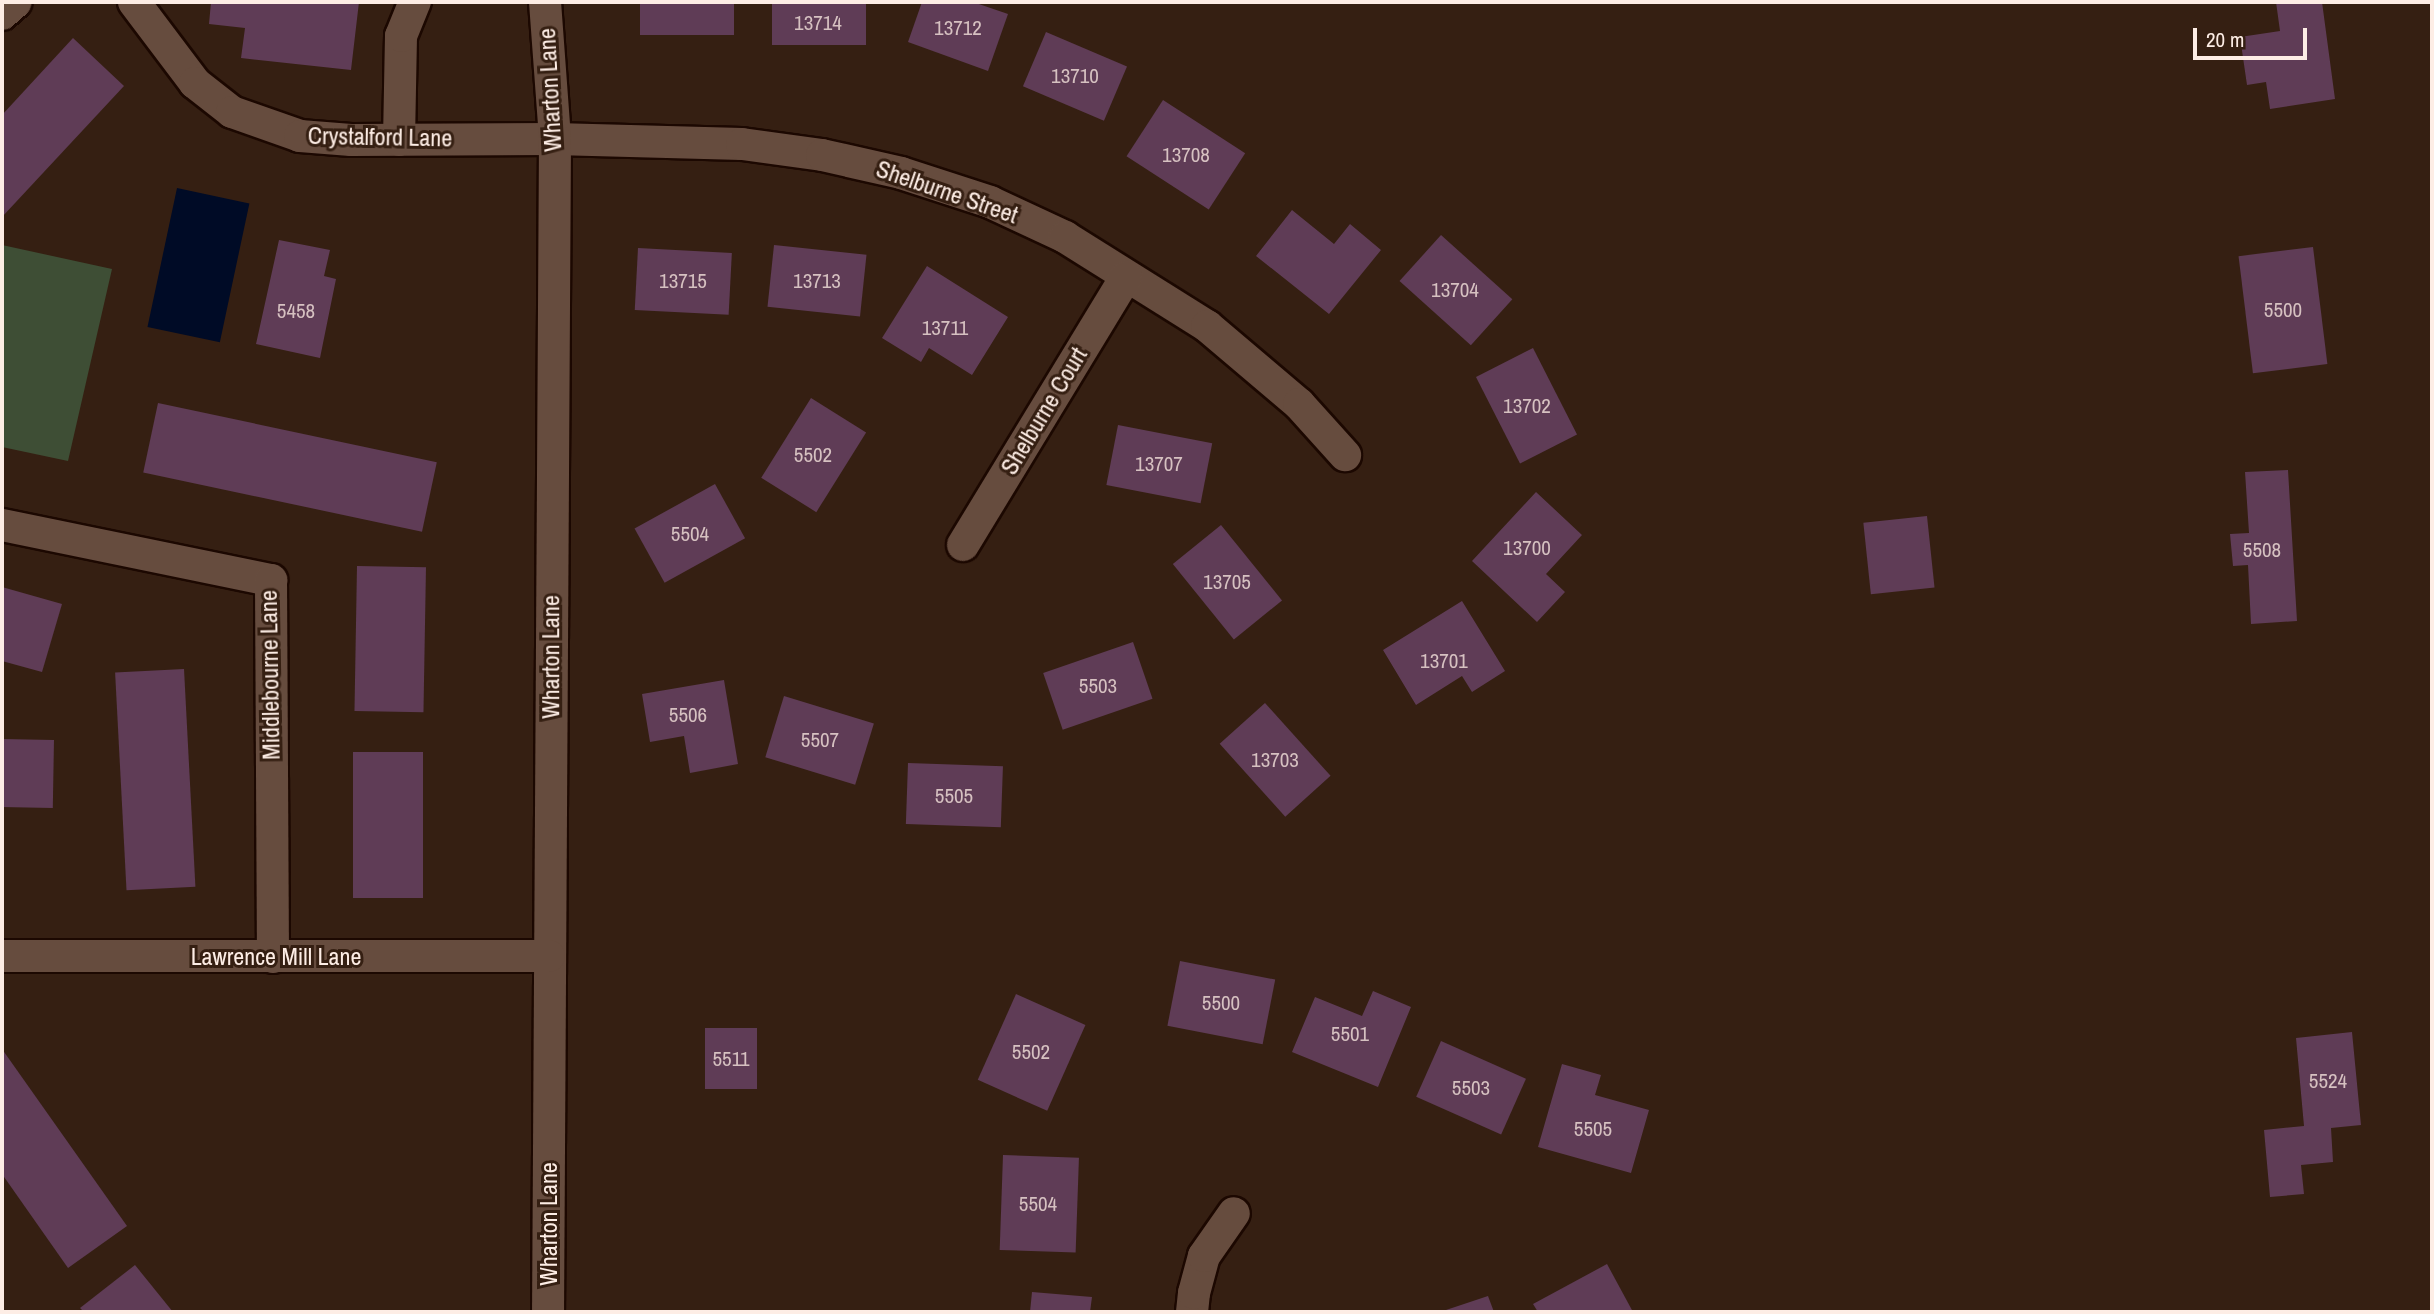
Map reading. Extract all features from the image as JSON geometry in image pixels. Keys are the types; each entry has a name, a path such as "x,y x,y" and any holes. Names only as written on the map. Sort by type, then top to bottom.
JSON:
{"street":[{"path":"2,14 16,2"},
{"name":"Crystalford Lane","path":"134,2 195,83 232,112 261,125 300,136 399,140 555,139"},
{"path":"399,140 401,36 415,2"},
{"name":"Wharton Lane","path":"545,2 555,139 548,1312"},
{"name":"Shelburne Street","path":"555,139 742,144 822,155 901,173 990,202 1065,237 1197,319 1299,404 1345,454"},
{"name":"Shelburne Court","path":"963,545 1126,277"},
{"name":"Middlebourne Lane","path":"2,525 271,580 273,957"},
{"name":"Lawrence Mill Lane","path":"2,956 549,956"},
{"path":"1192,1312 1194,1293 1205,1256 1234,1213"}],"green space":[{"path":"2,245 112,269 68,461 2,447"}],"water":[{"path":"177,188 249,203 220,342 147,327"}],"building":[{"path":"211,2 359,2 351,70 241,58 245,28 209,24"},
{"path":"640,2 734,2 734,35 640,35"},
{"path":"772,2 866,2 866,45 772,45"},
{"path":"922,2 973,2 1008,14 988,71 908,42"},
{"path":"2276,2 2322,2 2335,99 2270,109 2266,82 2247,85 2240,37 2280,31"},
{"path":"1046,32 1127,66 1104,121 1023,86"},
{"path":"73,38 124,86 2,217 2,115"},
{"path":"1163,100 1245,153 1209,210 1127,156"},
{"path":"1292,210 1334,244 1350,224 1381,250 1329,314 1256,256"},
{"path":"1441,235 1512,299 1471,345 1400,281"},
{"path":"279,240 330,250 324,276 336,279 320,358 256,344"},
{"path":"774,245 866,255 860,316 768,307"},
{"path":"2313,247 2327,364 2253,373 2239,256"},
{"path":"638,248 732,253 729,315 635,310"},
{"path":"927,266 1008,317 972,375 929,348 921,362 882,338"},
{"path":"1533,348 1577,434 1520,463 1476,377"},
{"path":"811,398 866,432 816,512 761,478"},
{"path":"158,403 437,462 422,532 143,472"},
{"path":"1118,425 1212,443 1201,503 1106,485"},
{"path":"2288,470 2297,621 2251,624 2248,565 2233,566 2230,534 2249,533 2245,472"},
{"path":"715,484 745,538 665,583 635,529"},
{"path":"1536,492 1582,535 1546,574 1565,592 1537,622 1472,561"},
{"path":"1927,516 1935,588 1871,594 1863,523"},
{"path":"1221,525 1282,600 1234,639 1173,564"},
{"path":"357,566 426,567 423,712 354,711"},
{"path":"2,587 62,604 42,672 2,661"},
{"path":"1462,601 1505,671 1472,692 1462,676 1416,705 1383,650"},
{"path":"1133,642 1153,699 1063,730 1043,673"},
{"path":"184,669 195,887 127,890 115,673"},
{"path":"724,680 738,764 690,773 684,736 650,742 642,694"},
{"path":"784,696 874,723 855,785 765,757"},
{"path":"1265,703 1331,776 1285,817 1220,744"},
{"path":"2,739 54,740 53,808 2,807"},
{"path":"353,752 423,752 423,898 353,898"},
{"path":"908,763 1003,766 1001,827 906,824"},
{"path":"1180,961 1275,980 1263,1044 1167,1026"},
{"path":"1373,991 1411,1007 1378,1087 1292,1052 1315,997 1362,1016"},
{"path":"1016,994 1085,1025 1047,1111 978,1080"},
{"path":"705,1028 757,1028 757,1089 705,1089"},
{"path":"2352,1032 2361,1125 2331,1128 2333,1162 2301,1165 2304,1194 2270,1197 2264,1130 2304,1126 2296,1038"},
{"path":"1441,1041 1526,1079 1501,1135 1416,1097"},
{"path":"2,1049 127,1226 68,1268 2,1174"},
{"path":"1562,1064 1601,1075 1595,1095 1649,1110 1631,1173 1538,1147"},
{"path":"1003,1155 1079,1158 1076,1253 1000,1250"},
{"path":"1607,1264 1633,1312 1538,1312 1533,1304"},
{"path":"135,1265 173,1312 84,1312 80,1308"},
{"path":"1032,1292 1092,1297 1090,1312 1030,1312"},
{"path":"1488,1296 1494,1312 1440,1312"}]}
